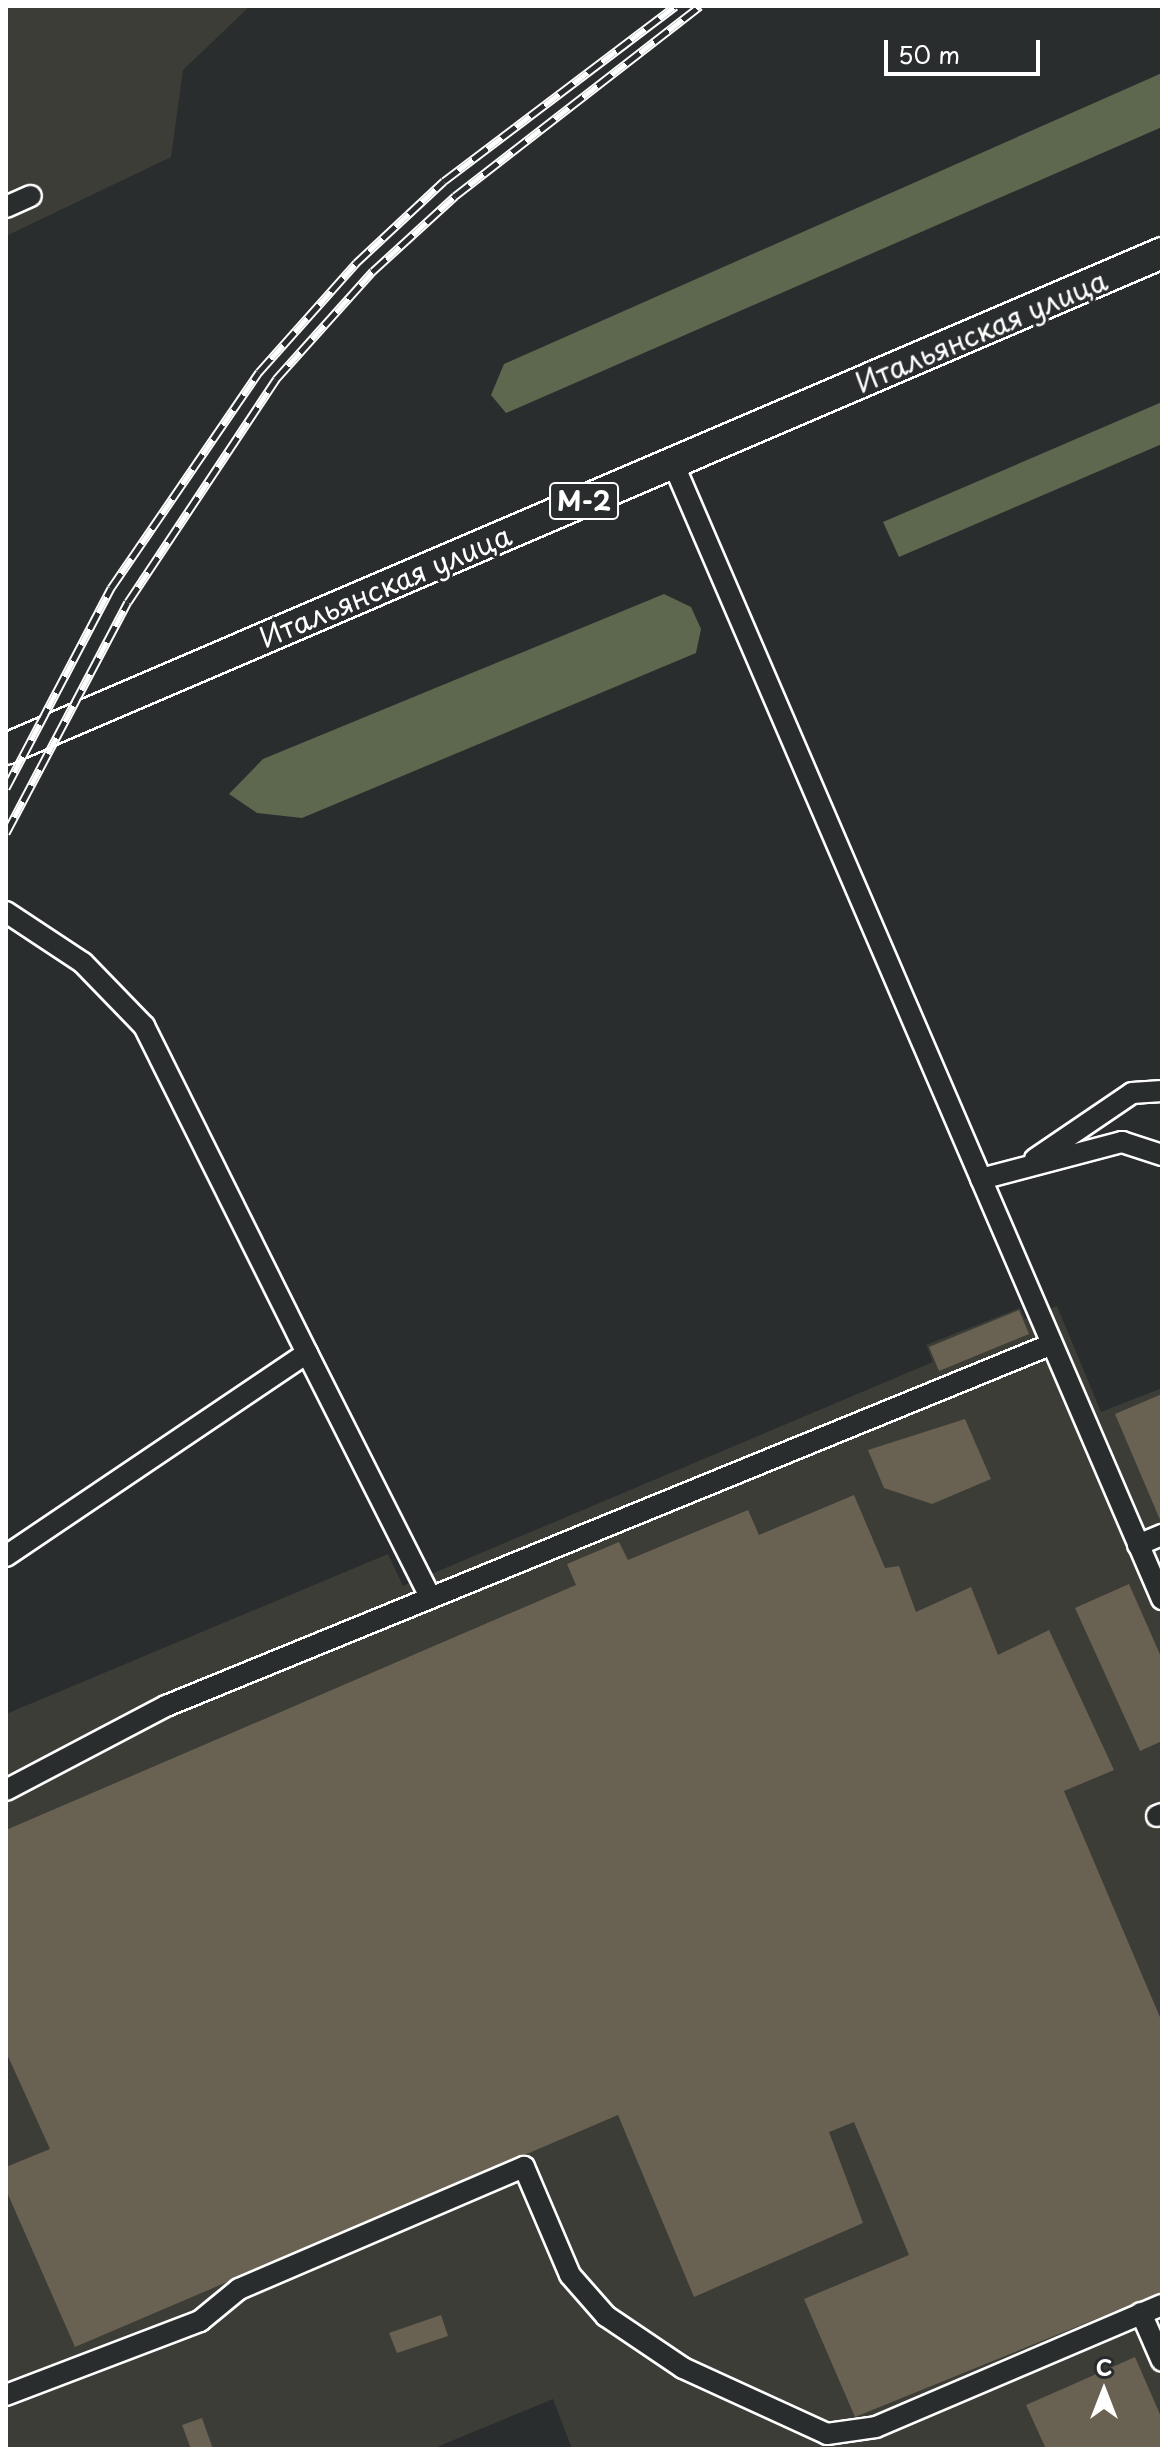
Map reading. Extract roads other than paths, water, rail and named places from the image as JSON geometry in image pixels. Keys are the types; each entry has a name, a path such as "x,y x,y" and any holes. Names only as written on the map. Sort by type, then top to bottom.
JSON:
{"highway":[{"name":"Итальянская улица","path":"6,749 1162,253"}],"street":[{"path":"6,207 31,196"},
{"path":"673,463 1162,1599"},
{"path":"6,912 83,963 144,1026 430,1597"},
{"path":"1024,1166 1132,1093 1162,1091"},
{"path":"981,1179 1122,1142 1162,1155"},
{"path":"6,1790 166,1706 1052,1344"},
{"path":"6,1556 307,1353"},
{"path":"1138,1545 1162,1535"},
{"path":"6,2395 200,2321 239,2289 524,2167 570,2275 606,2316 683,2368 827,2434 876,2427 1162,2305"},
{"path":"1141,2313 1162,2361"}],"railway":[{"path":"6,788 111,588 259,372 356,263 444,181 675,6"},
{"path":"6,833 128,602 276,379 373,271 455,196 700,6"}]}
